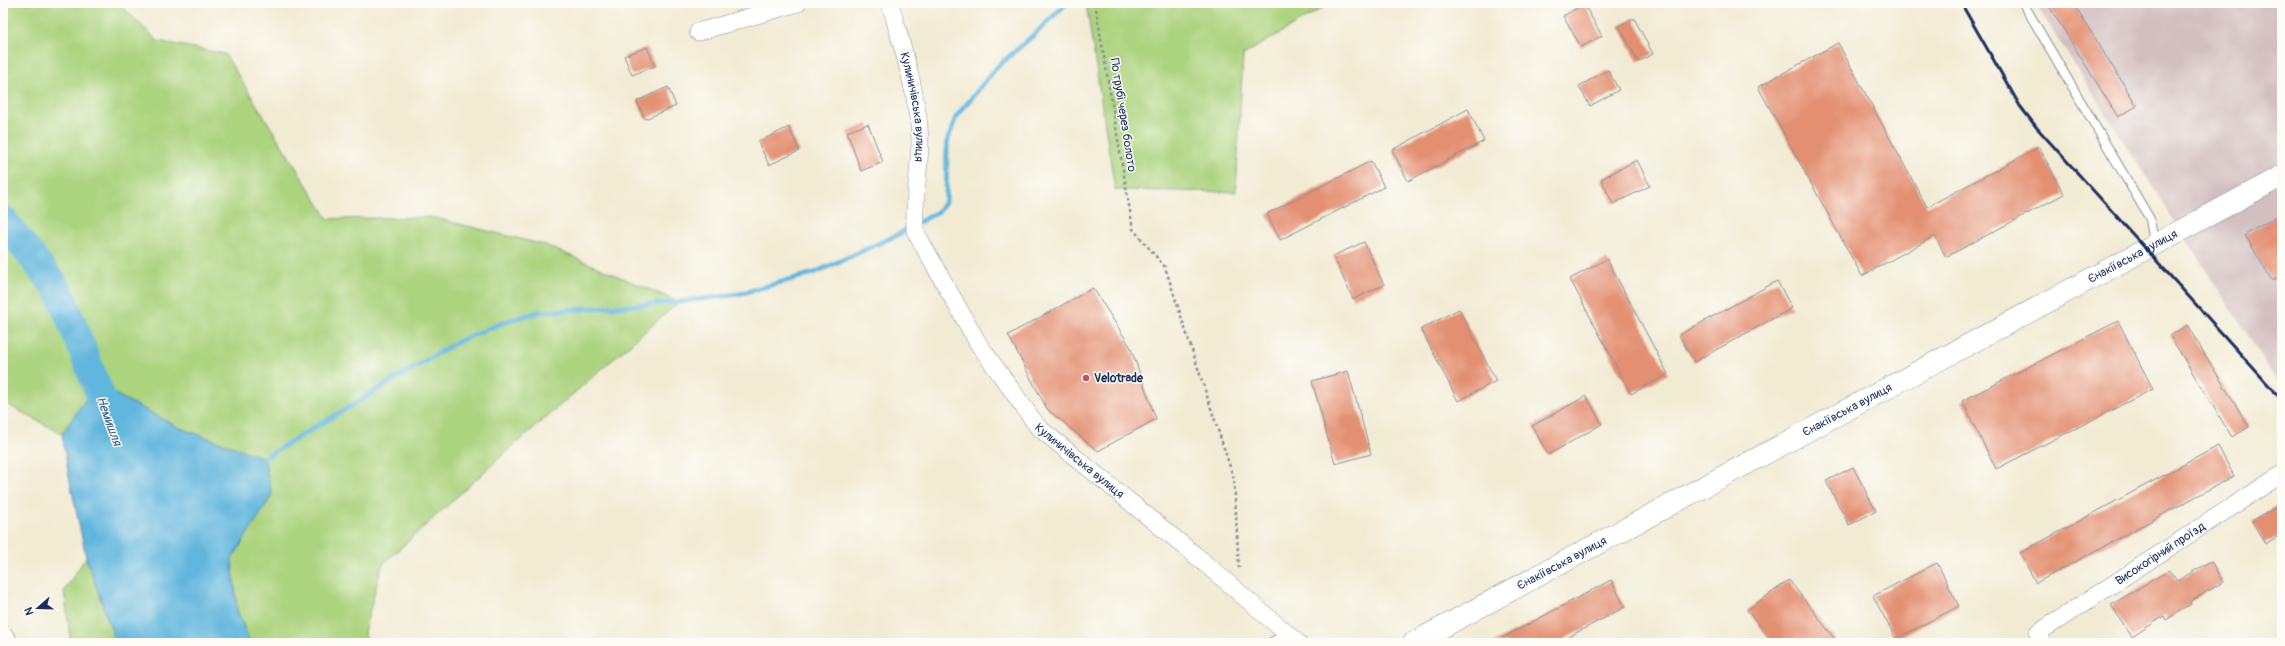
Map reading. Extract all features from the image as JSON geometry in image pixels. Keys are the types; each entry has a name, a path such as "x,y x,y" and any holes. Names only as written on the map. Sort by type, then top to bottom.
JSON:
{"street":[{"path":"698,32 798,3"},
{"name":"Кулиничівська вулиця","path":"890,3 913,90 920,140 914,213 915,231 978,343 1038,427 1292,638"},
{"name":"Єнакіївська вулиця","path":"1413,643 2154,243 2282,176"},
{"name":"Високогірний проїзд","path":"2041,638 2282,474"},
{"path":"3,633 10,643"}],"lane":[{"path":"2023,3 2150,219 2154,243"},
{"path":"1270,643 1292,638"}],"path":[{"name":"По трубі через болото","path":"1095,3 1133,229 1165,267 1234,478 1240,594"}],"shaded area":[{"path":"2035,3 2282,3 2282,389"}],"green space":[{"path":"3,3 118,3 158,41 225,54 328,219 431,217 545,245 679,302 505,453 382,565 364,632 368,643 250,643 237,610 232,559 272,495 264,458 180,428 96,385 62,434 3,402","holes":["529,315 471,337 470,336 504,322"]},
{"path":"1086,3 1331,3 1243,55 1236,192 1115,190"},
{"path":"86,557 116,643 71,643 64,591"}],"water":[{"path":"96,384 180,428 264,458 272,495 232,559 237,610 250,643 116,643 86,557 68,472 62,434"}],"building":[{"path":"2047,3 2073,3 2137,106 2118,117"},
{"path":"1584,4 1602,36 1581,47 1563,16"},
{"path":"1634,18 1653,54 1638,62 1619,26"},
{"path":"1838,43 1927,207 2039,147 2064,194 1946,257 1935,236 1862,276 1758,87"},
{"path":"647,47 655,66 632,75 624,56"},
{"path":"1608,70 1619,90 1590,106 1579,86"},
{"path":"668,87 676,106 645,119 637,101"},
{"path":"1468,109 1484,141 1408,181 1392,150"},
{"path":"868,124 883,162 861,171 847,132"},
{"path":"789,127 799,151 769,165 758,142"},
{"path":"1637,160 1650,186 1613,204 1601,179"},
{"path":"1371,161 1384,187 1280,240 1267,214"},
{"path":"2282,213 2282,275 2272,281 2245,235"},
{"path":"1364,242 1384,285 1353,299 1333,256"},
{"path":"1607,259 1668,374 1631,394 1570,279"},
{"path":"1777,281 1792,308 1694,362 1679,335"},
{"name":"Velotrade","path":"1093,288 1130,346 1156,419 1098,451 1047,409 1008,335"},
{"path":"1459,309 1496,381 1458,401 1421,329"},
{"path":"2118,321 2153,389 1996,469 1962,401"},
{"path":"2187,325 2249,427 2232,437 2170,336"},
{"path":"1348,371 1371,454 1335,464 1312,381"},
{"path":"1586,396 1602,424 1548,455 1532,426"},
{"path":"2218,446 2234,476 2036,583 2020,553"},
{"path":"1853,467 1876,511 1849,525 1826,481"},
{"path":"2282,504 2282,534 2265,544 2252,521"},
{"path":"2211,561 2223,582 2190,602 2191,604 2166,620 2164,616 2132,637 2111,605 2169,570 2177,581"},
{"path":"1937,563 1959,606 1896,639 1873,596"},
{"path":"1611,580 1625,607 1557,643 1493,643"},
{"path":"1789,580 1838,643 1773,643 1747,610"}],"waterway":[{"path":"264,458 457,342 504,322 539,312 679,302 739,294 814,273 895,236 939,211 946,200 947,142 956,117 997,67 1036,33 1067,3"},
{"name":"Немишля","path":"3,220 59,291 111,422"}],"railway":[{"path":"1961,3 2020,106 2037,128 2282,400"}],"place":[{"name":"Velotrade","path":"1086,378"}]}
